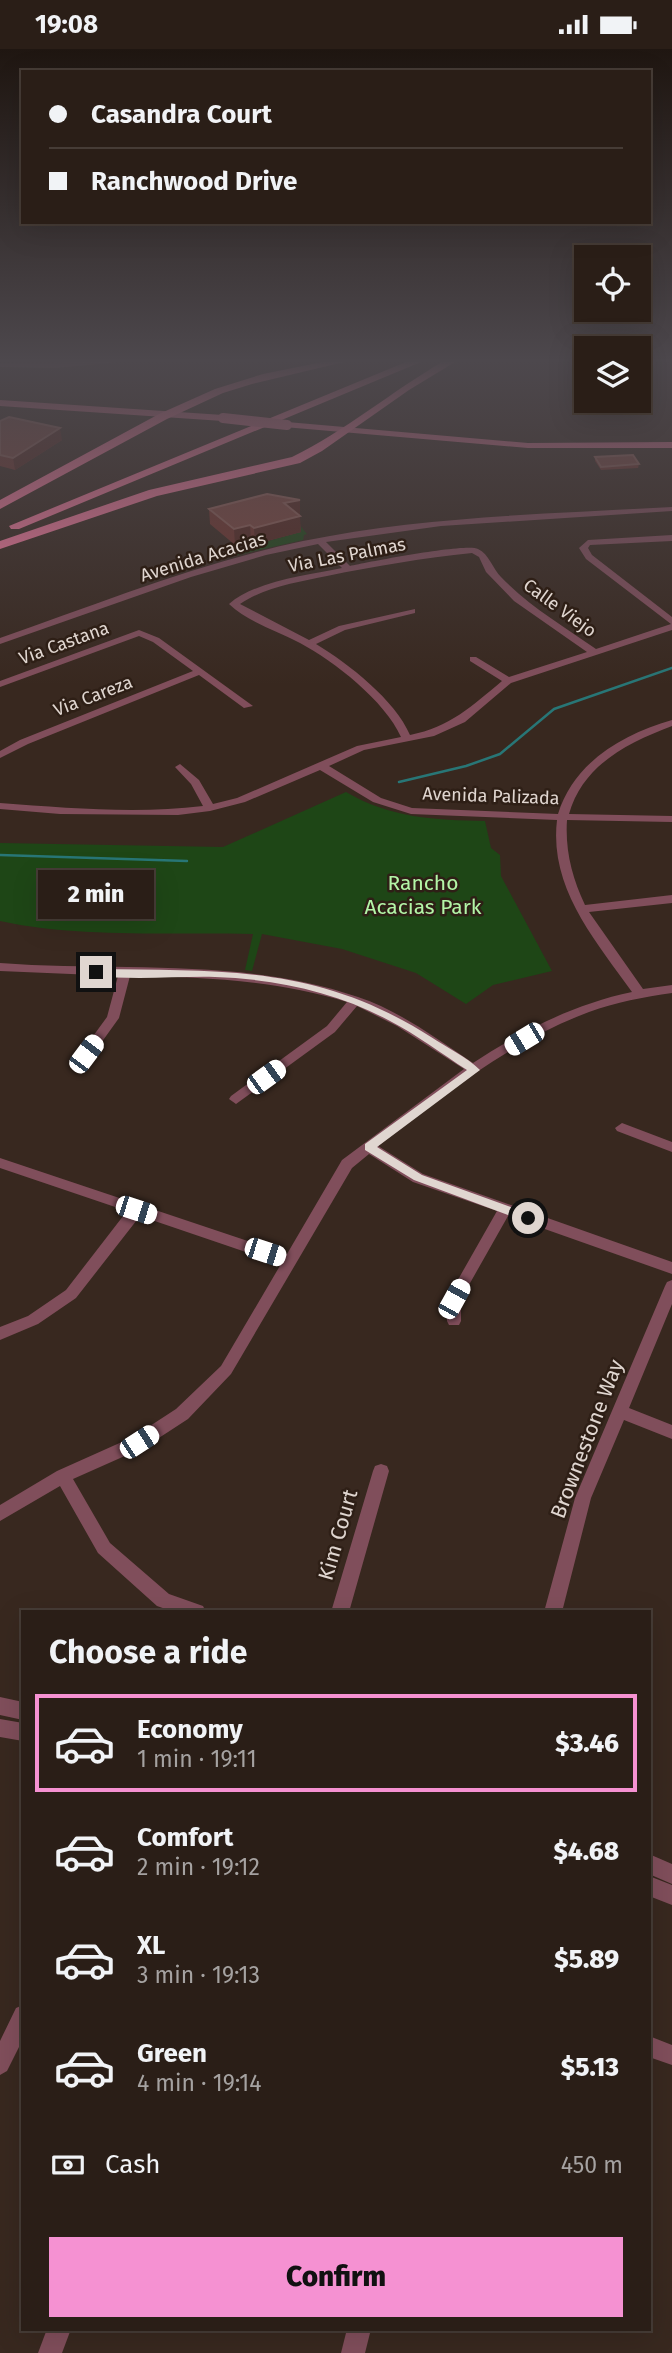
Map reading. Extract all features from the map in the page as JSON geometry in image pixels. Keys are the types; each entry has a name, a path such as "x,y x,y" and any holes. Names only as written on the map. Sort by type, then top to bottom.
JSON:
{"highway":[{"path":"0,505 69,470"},
{"path":"0,519 123,470"},
{"path":"0,532 153,470"},
{"path":"0,545 153,493 255,470"}],"street":[{"name":"Avenida Acacias","path":"0,641 247,558 320,541 468,520 672,509"},
{"path":"672,538 588,543 583,548 589,557 672,622"},
{"path":"320,541 348,569"},
{"name":"Via Las Palmas","path":"309,644 234,604 239,598 348,569 458,551 474,550 483,556"},
{"name":"Calle Viejo","path":"483,556 489,570 517,599 594,652"},
{"path":"309,644 342,628 412,611"},
{"path":"0,806 140,813 211,809 241,800 361,748 430,734 461,720 508,681 672,627"},
{"name":"Via Castana","path":"0,684 139,633 156,640 199,672"},
{"path":"309,644 338,662 387,705 400,721 406,737"},
{"path":"473,659 508,681"},
{"path":"199,672 248,706"},
{"name":"Via Careza","path":"0,755 24,742 199,672"},
{"path":"639,993 582,909 568,881 561,852 562,816 566,797 597,762 634,737 672,723"},
{"name":"Avenida Palizada","path":"320,765 377,800 411,811 503,816 672,819"},
{"path":"180,767 195,782 211,809"},
{"path":"582,909 672,899"},
{"path":"0,967 57,972 218,974 270,979 316,988 355,1000 394,1019 474,1070"},
{"path":"86,1054 113,1018 125,972"},
{"path":"0,1514 63,1476 139,1442 182,1414 226,1370 348,1164 369,1147 474,1070 540,1030 576,1013 639,993 672,989"},
{"path":"236,1099 331,1029 355,1000"},
{"path":"622,1128 672,1147"},
{"path":"369,1147 418,1178 672,1268"},
{"path":"0,1163 290,1261"},
{"path":"454,1321 454,1299 505,1209"},
{"path":"0,1334 33,1320 71,1294 136,1210"},
{"name":"Brownestone Way","path":"554,1610 583,1498 672,1286"},
{"path":"619,1411 672,1432"},
{"name":"Kim Court","path":"341,1610 381,1471"},
{"path":"63,1476 104,1548 163,1600 191,1610"},
{"path":"0,1706 21,1711"},
{"path":"0,1728 21,1732"},
{"path":"651,1865 672,1874"},
{"path":"651,1887 672,1895"},
{"path":"0,2064 21,2019"},
{"path":"651,2047 672,2055"},
{"path":"50,2353 58,2331"},
{"path":"353,2353 358,2331"}],"green space":[{"path":"289,512 307,534 303,540 225,558 216,556 300,532"},
{"name":"Rancho Acacias Park","path":"346,792 379,807 413,816 485,821 491,848 500,855 501,876 552,971 493,985 466,1004 416,973 342,949 262,934 252,971 245,970 253,934 93,932 0,921 0,843 223,847"}],"building":[{"path":"267,494 300,500 284,503 300,516 254,528 250,525 234,529 209,509"}],"waterway":[{"path":"399,782 466,766 500,754 554,709 672,668"},
{"path":"0,855 187,861"}],"route":[{"path":"96,972 218,974 270,979 316,988 355,1000 394,1019 474,1070 369,1147 418,1178 528,1218"}]}
